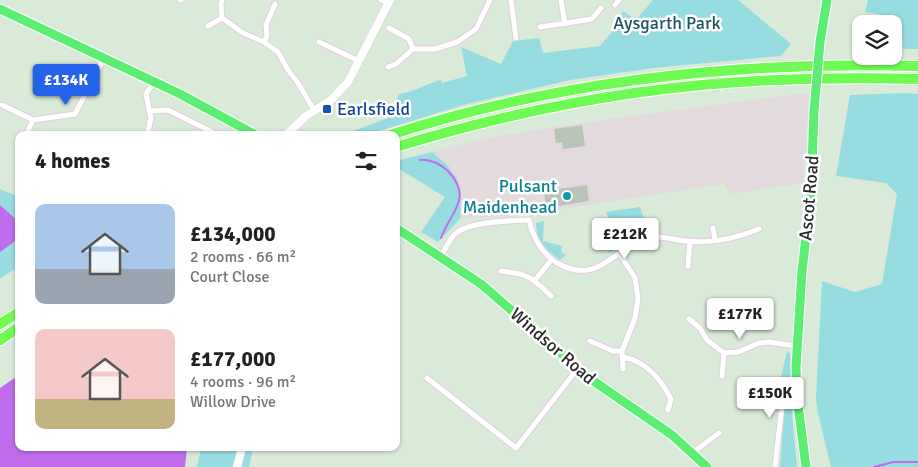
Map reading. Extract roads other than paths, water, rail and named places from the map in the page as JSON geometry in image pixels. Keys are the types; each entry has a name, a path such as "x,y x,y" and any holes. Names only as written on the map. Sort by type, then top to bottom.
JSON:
{"highway":[{"path":"400,132 528,99 652,77 802,66 918,66"},
{"path":"400,146 527,112 648,91 778,80 918,79"},
{"path":"0,324 15,315"},
{"path":"0,340 15,330"}],"main road":[{"name":"Ascot Road","path":"805,465 797,397 796,346 811,194 814,111 820,42 827,0"},
{"path":"0,9 154,81 248,131"},
{"name":"Windsor Road","path":"400,230 481,284 606,391 672,435 706,467"}],"street":[{"path":"222,0 222,18"},
{"path":"388,66 396,64 413,49 434,49 457,42 476,29 490,0"},
{"path":"511,0 516,38"},
{"path":"560,0 565,24"},
{"path":"615,5 619,0"},
{"path":"290,131 314,110 331,100 348,82 386,1"},
{"path":"264,42 267,36 266,25 275,4"},
{"path":"540,27 592,19 601,8"},
{"path":"208,26 222,18"},
{"path":"222,18 278,52 314,110"},
{"path":"389,28 408,39 413,49"},
{"path":"319,50 321,42 359,62"},
{"path":"2,105 33,120 75,114 104,58"},
{"path":"148,131 151,118 146,94 154,81"},
{"path":"149,111 168,110 208,131"},
{"path":"28,131 33,120"},
{"path":"441,256 456,233 472,226 529,220 532,237 552,259 565,267 583,272 598,267 635,242 658,237 690,242 715,241 754,235 759,229"},
{"path":"713,228 715,241"},
{"path":"688,266 690,242"},
{"path":"619,252 635,278 638,299 635,318 622,354 623,369"},
{"path":"535,280 552,259"},
{"path":"501,270 522,273 535,280 551,296"},
{"path":"689,319 701,326 707,340 724,353 738,352 759,343 768,342 796,346"},
{"path":"590,341 600,343 613,351 642,362 664,386 671,399 668,410"},
{"path":"722,376 724,353"},
{"path":"427,378 516,448 578,368"},
{"path":"658,379 663,375"},
{"path":"774,467 782,405 786,399 797,397"},
{"path":"692,453 719,432"},
{"path":"237,467 241,451"}],"waterway":[{"path":"420,160 431,161 445,168 456,181 459,190 460,198 458,205 441,238"},
{"path":"874,467 893,462 918,462"}],"place":[{"name":"Earlsfield","path":"327,109"},
{"name":"Pulsant Maidenhead","path":"567,196"}],"park label":[{"name":"Aysgarth Park","path":"667,23"}]}
